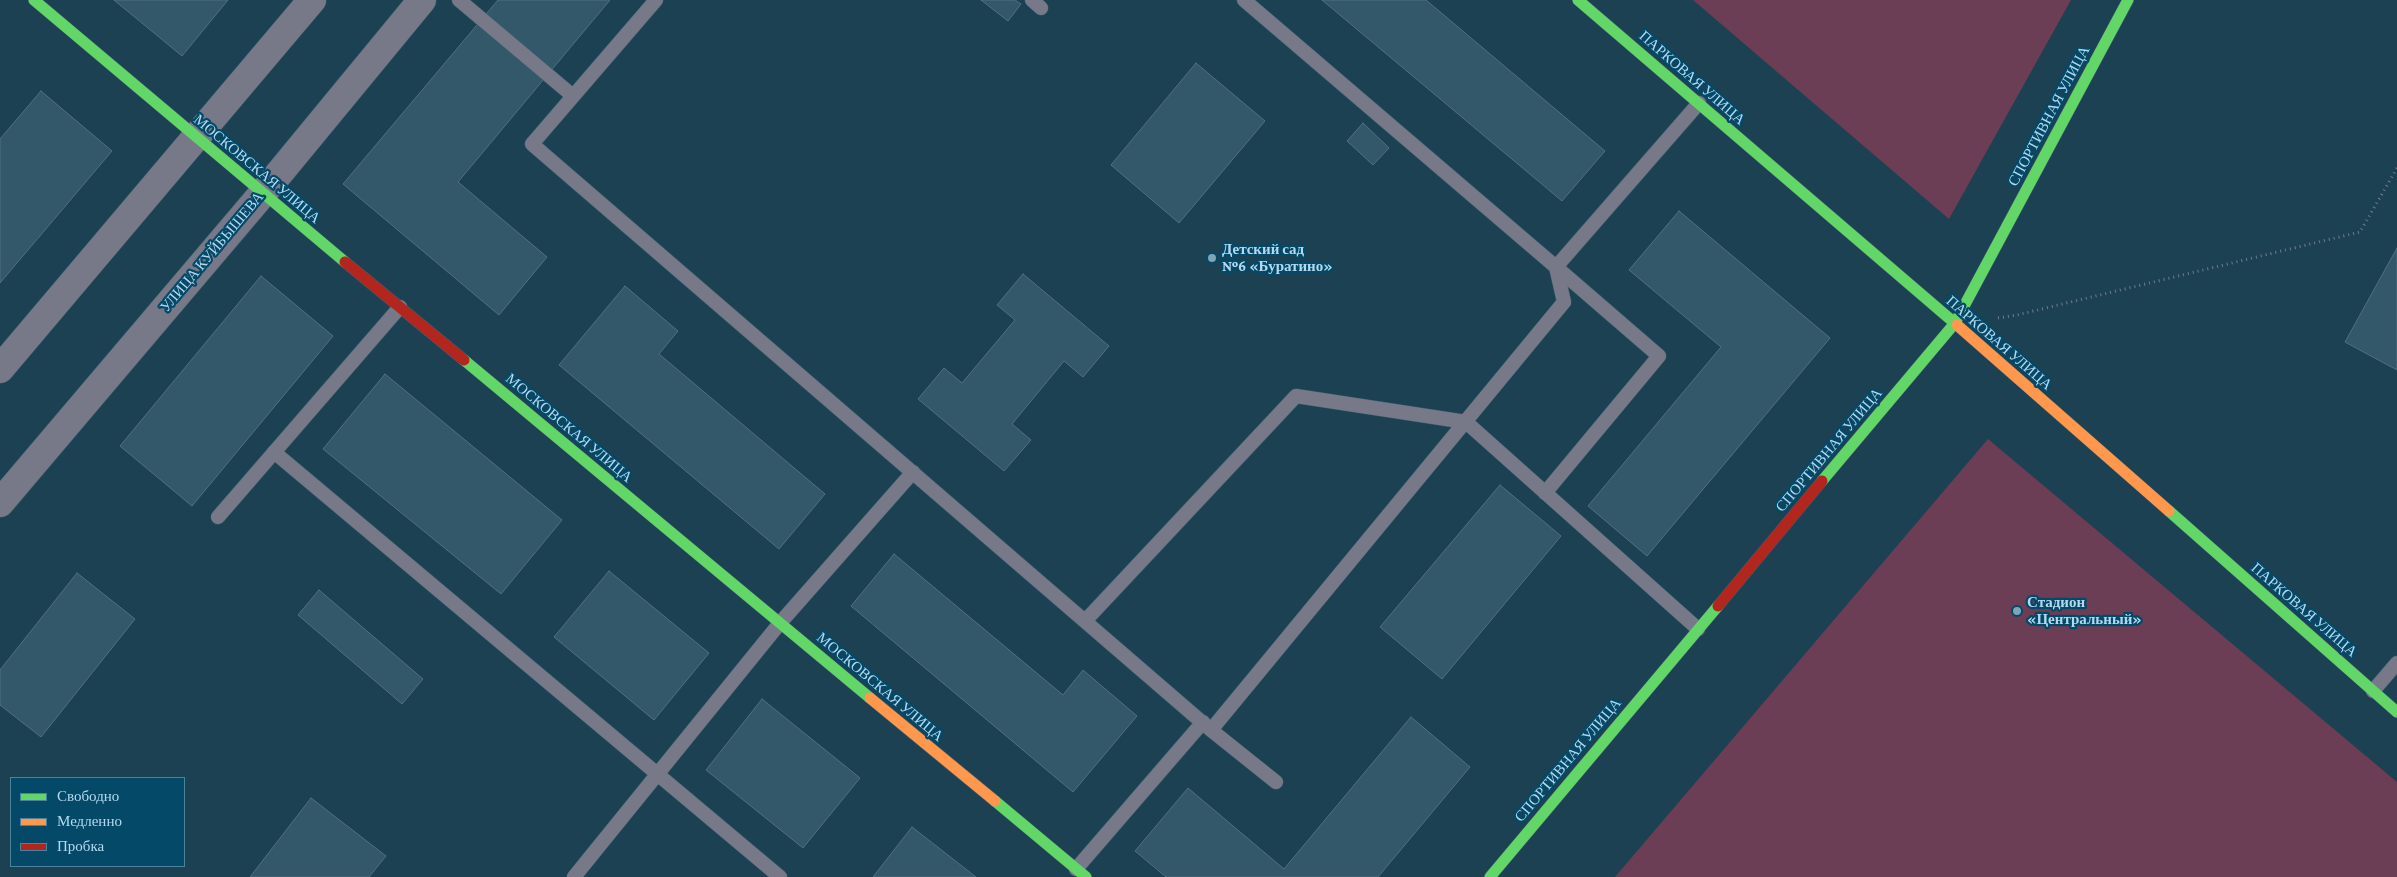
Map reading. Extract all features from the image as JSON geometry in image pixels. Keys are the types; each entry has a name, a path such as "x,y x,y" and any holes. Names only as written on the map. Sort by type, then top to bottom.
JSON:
{"street":[{"name":"МОСКОВСКАЯ УЛИЦА","path":"34,0 196,138 1081,873"},
{"path":"0,369 312,0"},
{"name":"УЛИЦА КУЙБЫШЕВА","path":"0,503 263,193 422,0"},
{"name":"ПАРКОВАЯ УЛИЦА","path":"1578,0 1955,324 2397,712"},
{"name":"СПОРТИВНАЯ УЛИЦА","path":"1490,877 1955,324 2128,0"}],"lane":[{"path":"459,0 573,96"},
{"path":"656,0 532,144 1207,726 1276,782"},
{"path":"1244,0 1659,356 1545,492"},
{"path":"1556,267 1699,103"},
{"path":"1081,873 1466,422 1564,302 1556,267"},
{"path":"218,517 400,307"},
{"path":"1085,621 1296,396 1466,422 1698,629"},
{"path":"274,452 780,877"},
{"path":"574,877 780,623 913,472"},
{"path":"2373,691 2397,663"}],"path":[{"path":"1955,324 2017,315 2360,232 2397,168"}],"shaded area":[{"path":"1693,0 2071,0 1949,219"},
{"name":"Стадион «Центральный»","path":"1988,439 2397,782 2397,877 1615,877"}],"building":[{"path":"114,0 228,0 182,56"},
{"path":"498,0 610,0 458,182 547,257 499,315 343,184"},
{"path":"981,0 1015,0 1021,4 1008,21"},
{"path":"1322,0 1426,0 1605,151 1562,201"},
{"path":"1196,63 1265,121 1179,223 1111,165"},
{"path":"41,91 112,151 0,283 0,139"},
{"path":"1363,123 1389,148 1373,165 1347,141"},
{"path":"1679,211 1830,338 1647,556 1588,506 1721,347 1629,270"},
{"path":"2397,248 2397,370 2345,342"},
{"path":"1023,274 1109,346 1083,377 1064,361 1012,424 1031,440 1004,471 918,399 944,368 962,383 1015,320 997,305"},
{"path":"261,276 333,336 192,506 120,446"},
{"path":"625,286 678,331 659,354 825,494 779,549 559,365"},
{"path":"385,374 562,520 501,594 323,449"},
{"path":"1500,485 1561,536 1442,679 1380,627"},
{"path":"894,554 1063,695 1083,670 1137,716 1073,792 851,606"},
{"path":"609,571 709,653 654,720 554,637"},
{"path":"77,573 135,619 41,737 0,705 0,670"},
{"path":"319,590 423,679 402,704 298,615"},
{"path":"762,699 860,778 803,848 706,770"},
{"path":"1411,717 1470,767 1378,877 1166,877 1135,851 1188,788 1284,869"},
{"path":"311,798 386,856 369,877 250,877"},
{"path":"912,827 976,877 873,877"}],"traffic: fast":[{"path":"34,0 345,262"},
{"path":"1578,0 1957,325"},
{"path":"1822,481 1955,323 2128,0"},
{"path":"464,360 870,698"},
{"path":"2169,511 2397,712"},
{"path":"1490,877 1718,606"},
{"path":"995,801 1086,877"}],"traffic: slow":[{"path":"1957,325 2169,511"},
{"path":"870,698 995,801"}],"traffic: jam":[{"path":"345,262 464,360"},
{"path":"1718,606 1822,481"}],"place":[{"name":"Детский сад №6 «Буратино»","path":"1212,258"},
{"name":"Стадион «Центральный»","path":"2017,611"}]}
